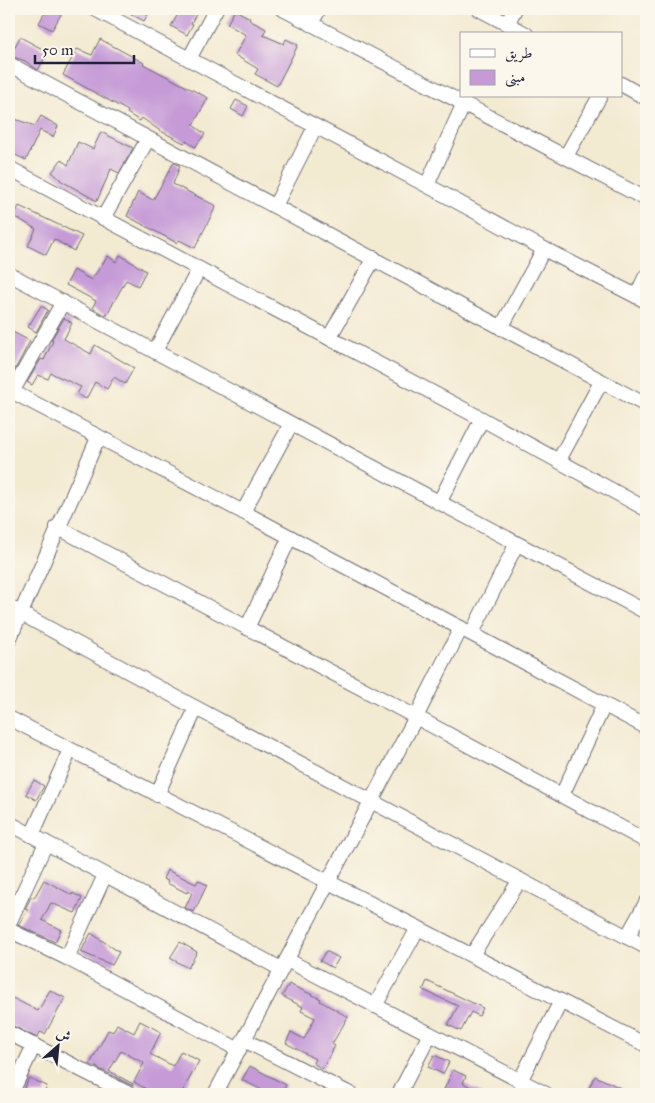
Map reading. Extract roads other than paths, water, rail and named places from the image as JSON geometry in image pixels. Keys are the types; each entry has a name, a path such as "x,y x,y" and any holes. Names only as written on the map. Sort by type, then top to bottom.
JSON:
{"street":[{"path":"95,9 641,299 646,276"},
{"path":"189,59 216,9"},
{"path":"283,9 646,199"},
{"path":"311,24 318,9"},
{"path":"479,9 522,32"},
{"path":"507,24 515,9"},
{"path":"9,64 646,405"},
{"path":"622,84 645,95"},
{"path":"566,156 599,98"},
{"path":"426,185 464,103"},
{"path":"275,206 315,127"},
{"path":"103,218 148,139"},
{"path":"9,168 646,508"},
{"path":"502,328 544,249"},
{"path":"329,338 374,258"},
{"path":"155,351 199,269"},
{"path":"9,274 516,545 645,608"},
{"path":"63,302 10,391 243,512 646,727"},
{"path":"559,460 601,382"},
{"path":"438,503 482,419"},
{"path":"243,512 291,424"},
{"path":"9,640 15,610 57,527 98,438"},
{"path":"57,527 646,841"},
{"path":"247,628 290,537"},
{"path":"215,1094 416,717 516,545"},
{"path":"15,610 646,947"},
{"path":"562,795 604,705"},
{"path":"157,795 196,708"},
{"path":"9,718 646,1046"},
{"path":"32,835 70,750"},
{"path":"9,823 105,876 284,965 376,1006 546,1094"},
{"path":"9,923 46,843"},
{"path":"67,958 105,876"},
{"path":"472,955 520,880"},
{"path":"627,937 646,903"},
{"path":"376,1006 418,928"},
{"path":"9,930 241,1045 350,1094"},
{"path":"520,1081 561,1001"},
{"path":"9,1033 129,1094"},
{"path":"399,1094 430,1034"},
{"path":"11,1094 34,1045"}]}
